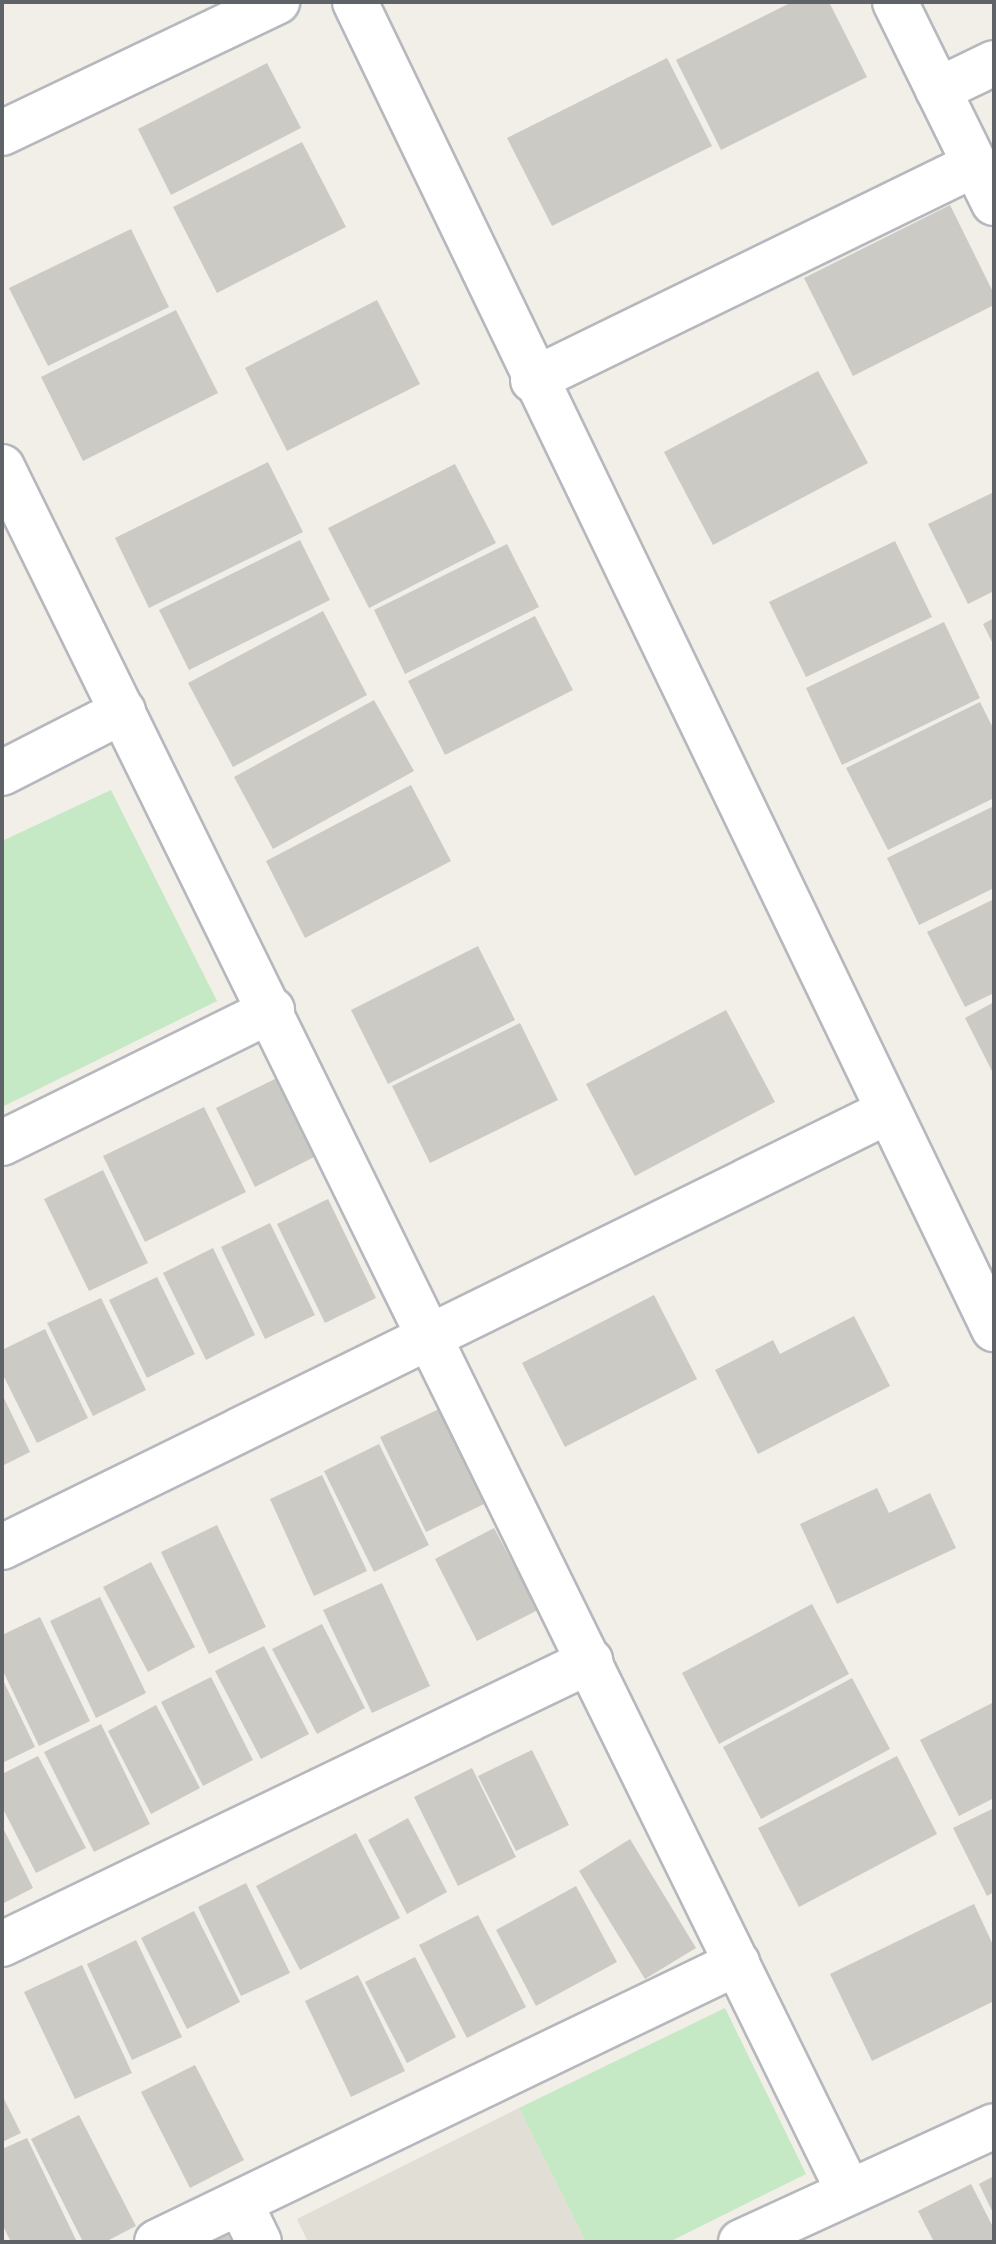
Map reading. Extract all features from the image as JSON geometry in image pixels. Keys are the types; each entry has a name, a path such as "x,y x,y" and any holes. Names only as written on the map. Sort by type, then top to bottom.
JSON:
{"street":[{"path":"2,133 277,2"},
{"path":"355,2 533,380 994,1329"},
{"path":"895,2 994,203"},
{"path":"938,90 994,63"},
{"path":"533,380 975,164"},
{"path":"2,467 272,1010 849,2192"},
{"path":"2,773 123,711"},
{"path":"2,1143 272,1010"},
{"path":"2,1547 430,1333 889,1111"},
{"path":"2,1944 590,1661"},
{"path":"157,2242 737,1963"},
{"path":"741,2242 994,2126"},
{"path":"240,2203 259,2242"}],"shaded area":[{"path":"519,2108 586,2242 308,2242 297,2219"}],"green space":[{"path":"111,790 217,1001 2,1107 2,841"},
{"path":"725,2008 806,2174 669,2242 586,2242 519,2108"}],"building":[{"path":"792,2 829,2 867,77 721,150 676,60"},
{"path":"667,58 712,146 552,226 507,138"},
{"path":"267,63 301,128 171,195 138,129"},
{"path":"302,142 346,227 217,293 173,207"},
{"path":"950,205 994,294 994,305 853,376 804,278"},
{"path":"131,229 169,307 48,366 9,288"},
{"path":"377,300 420,384 287,451 245,368"},
{"path":"176,310 218,393 83,461 41,377"},
{"path":"818,371 868,463 713,545 664,452"},
{"path":"268,462 303,532 149,608 115,538"},
{"path":"455,464 496,543 369,608 328,528"},
{"path":"994,492 994,591 968,604 928,524"},
{"path":"300,540 330,600 189,670 159,610"},
{"path":"895,541 932,617 806,677 769,602"},
{"path":"507,544 539,607 405,674 374,610"},
{"path":"323,611 367,695 233,767 188,683"},
{"path":"535,616 573,690 445,755 408,681"},
{"path":"994,618 994,646 983,624"},
{"path":"944,622 980,698 842,765 806,688"},
{"path":"374,700 414,771 273,849 234,777"},
{"path":"980,702 994,730 994,798 888,850 846,768"},
{"path":"411,785 451,861 305,938 266,861"},
{"path":"994,806 994,888 919,925 887,858"},
{"path":"994,899 994,993 965,1007 927,932"},
{"path":"478,946 515,1020 388,1084 351,1010"},
{"path":"994,1002 994,1075 965,1018"},
{"path":"726,1010 775,1102 635,1176 586,1084"},
{"path":"520,1023 558,1100 430,1163 392,1086"},
{"path":"281,1076 320,1154 255,1187 216,1108"},
{"path":"204,1107 246,1192 145,1242 103,1156"},
{"path":"103,1170 148,1263 89,1291 44,1199"},
{"path":"328,1199 376,1298 325,1323 277,1224"},
{"path":"270,1223 315,1315 265,1339 221,1247"},
{"path":"213,1248 255,1335 206,1360 163,1273"},
{"path":"157,1277 195,1354 147,1378 109,1300"},
{"path":"654,1295 697,1379 565,1447 522,1363"},
{"path":"101,1298 146,1390 93,1416 47,1323"},
{"path":"854,1316 890,1386 758,1454 715,1370 773,1340 780,1354"},
{"path":"45,1329 88,1418 37,1443 2,1373 2,1350"},
{"path":"2,1394 30,1452 2,1466"},
{"path":"439,1409 484,1504 426,1532 380,1437"},
{"path":"379,1444 429,1545 374,1572 324,1471"},
{"path":"322,1475 367,1571 314,1596 270,1499"},
{"path":"877,1488 889,1513 930,1493 956,1548 837,1604 800,1524"},
{"path":"217,1525 266,1627 209,1654 161,1552"},
{"path":"494,1528 538,1610 477,1641 435,1559"},
{"path":"151,1562 195,1647 148,1672 103,1587"},
{"path":"382,1583 430,1686 372,1713 323,1610"},
{"path":"100,1597 146,1693 96,1718 50,1621"},
{"path":"812,1604 849,1674 719,1744 682,1673"},
{"path":"40,1617 90,1721 39,1746 2,1669 2,1635"},
{"path":"322,1624 365,1708 317,1734 272,1649"},
{"path":"264,1646 309,1734 261,1759 215,1671"},
{"path":"211,1677 253,1760 203,1786 161,1702"},
{"path":"2,1678 35,1747 2,1763"},
{"path":"852,1678 890,1749 761,1819 723,1747"},
{"path":"994,1702 994,1798 959,1816 920,1740"},
{"path":"156,1705 200,1788 151,1814 108,1731"},
{"path":"101,1724 150,1824 94,1852 44,1752"},
{"path":"532,1750 569,1825 516,1851 478,1776"},
{"path":"38,1756 86,1848 36,1873 2,1807 2,1774"},
{"path":"897,1756 937,1834 799,1907 758,1828"},
{"path":"472,1768 516,1857 458,1886 414,1797"},
{"path":"994,1808 994,1892 987,1896 953,1828"},
{"path":"408,1818 447,1892 407,1914 368,1840"},
{"path":"2,1826 33,1888 2,1904"},
{"path":"356,1833 400,1918 300,1970 256,1886"},
{"path":"630,1839 696,1948 645,1979 579,1871"},
{"path":"246,1883 290,1973 241,1996 198,1907"},
{"path":"576,1886 617,1962 536,2006 496,1930"},
{"path":"974,1904 994,1947 994,2001 872,2061 830,1974"},
{"path":"194,1911 240,2002 187,2029 141,1938"},
{"path":"478,1915 526,2007 467,2038 419,1945"},
{"path":"136,1940 182,2037 132,2060 87,1964"},
{"path":"415,1957 456,2037 407,2063 365,1982"},
{"path":"82,1965 132,2073 75,2099 24,1992"},
{"path":"358,1975 405,2071 351,2097 305,2001"},
{"path":"195,2065 244,2160 190,2188 141,2092"},
{"path":"2,2095 21,2133 2,2142"},
{"path":"79,2115 136,2226 105,2242 83,2242 31,2139"},
{"path":"27,2138 77,2242 11,2242 2,2224 2,2149"},
{"path":"994,2176 994,2215 979,2184"},
{"path":"971,2184 994,2229 994,2242 934,2242 918,2211"},
{"path":"227,2233 232,2242 210,2242"}]}
